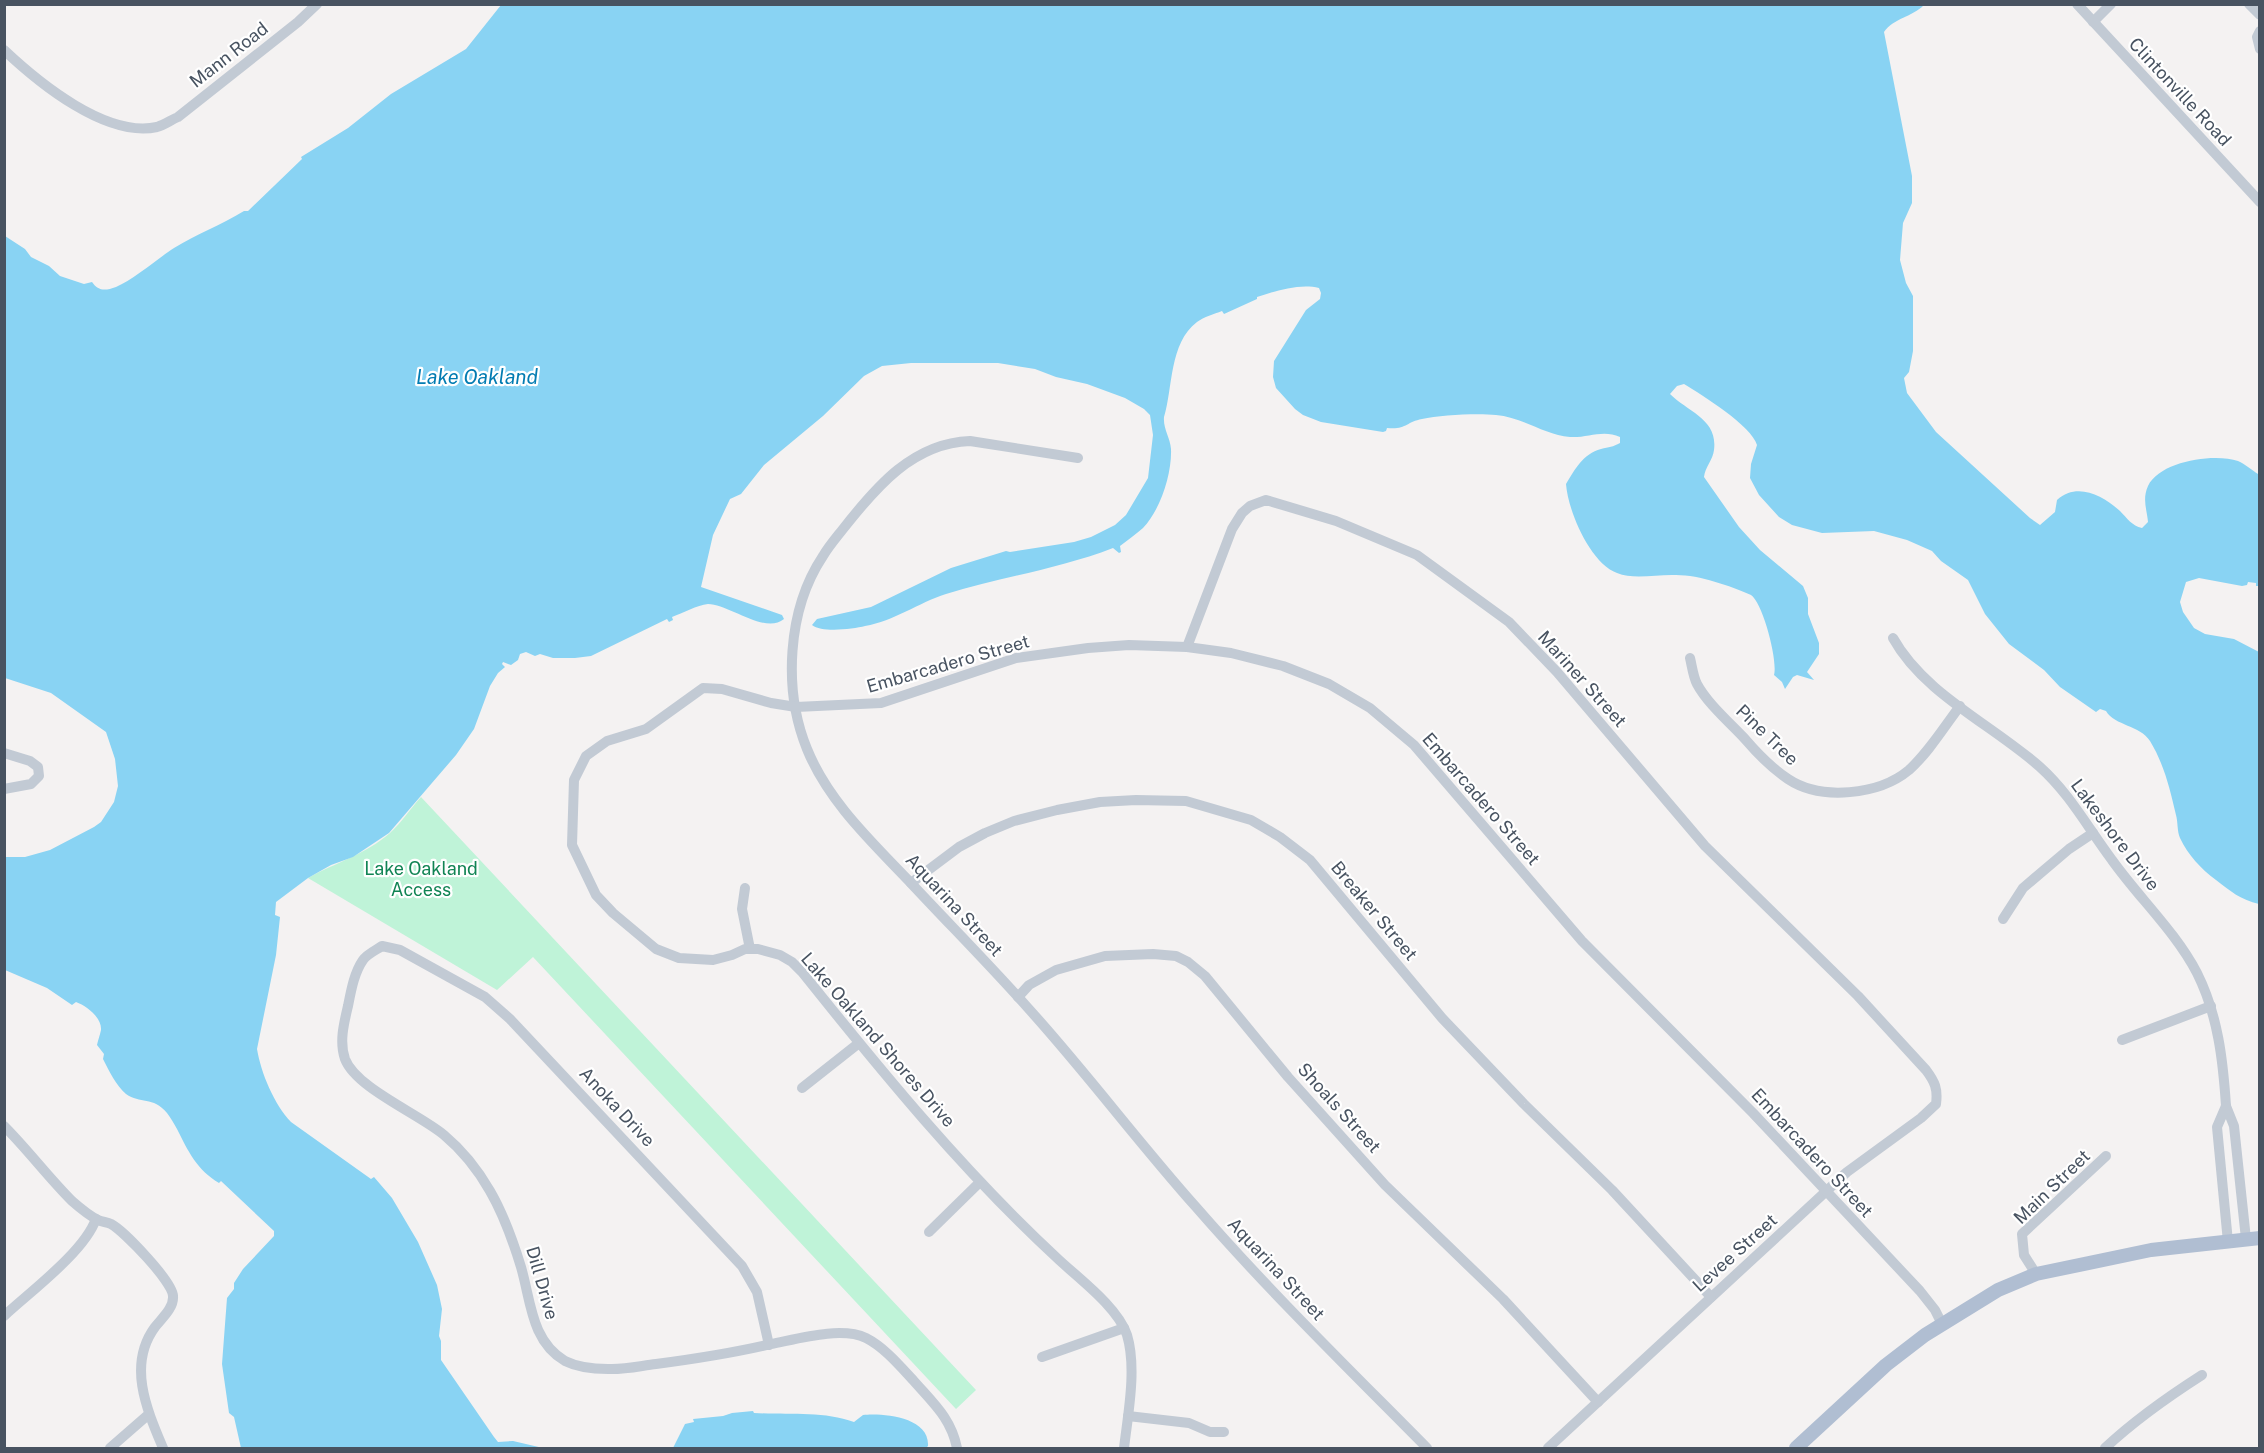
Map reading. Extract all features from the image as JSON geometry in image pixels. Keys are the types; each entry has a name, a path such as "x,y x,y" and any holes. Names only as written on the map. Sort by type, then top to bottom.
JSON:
{"main road":[{"path":"1796,1449 1886,1365 1942,1324 1998,1290 2036,1274 2151,1250 2253,1239"}],"street":[{"name":"Mann Road","path":"4,50 26,71 88,113 126,126 158,127 178,117 298,22 317,4"},
{"name":"Clintonville Road","path":"2077,4 2259,202"},
{"path":"2093,22 2111,4"},
{"path":"2249,4 2259,15"},
{"path":"2259,32 2257,37 2259,49"},
{"name":"Aquarina Street","path":"1078,458 970,441 952,442 932,448 900,466 860,507 822,556 805,593 795,637 793,684 796,707 806,745 818,775 852,819 1018,997 1195,1207 1264,1282 1427,1449"},
{"name":"Mariner Street","path":"1187,647 1232,529 1242,513 1250,506 1266,500 1336,521 1417,555 1509,622 1557,672 1705,846 1858,996 1936,1083"},
{"name":"Lakeshore Drive","path":"1893,638 1900,651 1916,669 1960,706 2039,766 2065,792 2122,874 2180,946 2197,973 2211,1006 2220,1043 2226,1106 2235,1126 2253,1239"},
{"name":"Embarcadero Street","path":"796,707 881,703 1016,658 1129,645 1187,647 1231,653 1283,666 1329,684 1370,708 1414,745 1582,941 1753,1113 1920,1292 1935,1310 1942,1324"},
{"name":"Pine Tree","path":"1689,658 1697,684 1748,743 1790,780 1809,788 1841,793 1861,791 1892,781 1920,758 1960,706"},
{"name":"Lake Oakland Shores Drive","path":"796,707 771,703 722,689 703,688 646,729 607,741 586,756 574,780 572,845 596,895 612,913 656,949 679,958 712,960 750,949 770,951 792,962 889,1081 980,1182 1040,1243 1100,1298 1118,1318 1130,1350 1131,1383 1124,1449"},
{"path":"4,753 30,761 38,767 39,776 31,784 4,789"},
{"name":"Breaker Street","path":"911,884 959,847 985,833 1014,821 1057,810 1109,802 1186,801 1251,820 1280,837 1310,860 1442,1018 1524,1104 1612,1190 1711,1297"},
{"path":"2003,919 2023,888 2069,849 2093,833"},
{"path":"746,888 742,909 750,949"},
{"name":"Anoka Drive","path":"382,946 400,950 485,997 547,1056 742,1266 757,1292 769,1345"},
{"name":"Dill Drive","path":"382,946 363,959 356,975 344,1025 345,1059 352,1071 366,1084 444,1135 469,1160 490,1191 509,1230 522,1271 532,1318 543,1340 555,1353 566,1361 578,1365 611,1370 684,1360 769,1345 805,1336 842,1334 866,1338 894,1361 940,1411 951,1427 957,1449"},
{"name":"Shoals Street","path":"1018,997 1029,985 1056,970 1105,957 1153,954 1176,956 1188,962 1205,976 1288,1077 1385,1185 1503,1299 1598,1402"},
{"path":"2122,1040 2211,1006"},
{"path":"802,1088 859,1043"},
{"name":"Levee Street","path":"1548,1449 1847,1172 1921,1118 1936,1104 1938,1092 1936,1083"},
{"name":"Lakeshore Drive","path":"2226,1106 2217,1127 2228,1242"},
{"path":"4,1126 72,1201 85,1213 111,1224 120,1231 140,1250 172,1289 174,1297 172,1304 148,1339 140,1373 149,1414 163,1449"},
{"name":"Main Street","path":"2036,1274 2024,1255 2022,1234 2106,1156"},
{"path":"928,1232 980,1182"},
{"path":"4,1316 76,1250 89,1234 96,1219"},
{"path":"1042,1357 1124,1329"},
{"path":"2105,1449 2143,1414 2202,1375"},
{"path":"110,1448 149,1414"},
{"path":"1128,1416 1189,1423 1210,1432 1224,1432"}],"green space":[{"name":"Lake Oakland Access","path":"421,797 976,1390 956,1409 533,957 497,990 308,878 361,853 381,840 394,829"}],"water":[{"name":"Lake Oakland","path":"501,5 1924,5 1888,27 1884,32 1912,176 1912,203 1903,223 1900,260 1906,283 1913,296 1913,351 1909,372 1904,378 1907,393 1936,432 2040,525 2055,512 2057,500 2073,492 2081,491 2105,500 2132,524 2142,528 2148,522 2146,491 2154,477 2164,470 2188,461 2228,459 2241,462 2258,474 2260,477 2259,586 2256,586 2256,583 2248,582 2247,585 2242,586 2199,578 2186,582 2180,602 2183,612 2194,628 2205,634 2234,639 2259,652 2259,904 2241,898 2226,888 2210,876 2191,856 2179,835 2174,805 2163,768 2146,736 2115,720 2106,711 2100,709 2096,712 2060,687 2044,670 2009,644 1985,614 1968,580 1941,561 1932,551 1907,540 1874,531 1822,533 1792,525 1779,517 1759,495 1750,478 1751,464 1757,445 1753,437 1736,420 1684,384 1677,386 1670,394 1707,423 1714,439 1713,454 1704,477 1739,527 1760,550 1803,586 1808,598 1808,614 1819,643 1819,654 1807,672 1814,680 1797,675 1785,689 1782,682 1774,675 1774,658 1769,633 1756,600 1751,595 1695,577 1624,575 1607,567 1598,559 1582,535 1576,521 1566,484 1584,458 1595,451 1620,443 1620,437 1608,434 1560,436 1506,416 1479,414 1422,419 1402,427 1387,428 1383,432 1321,422 1295,409 1276,388 1273,377 1274,361 1306,310 1320,299 1319,288 1304,286 1257,297 1224,314 1222,311 1203,319 1188,331 1181,342 1173,366 1164,417 1171,459 1164,490 1149,520 1143,528 1120,546 1121,552 1113,548 1072,562 946,594 876,624 830,630 817,627 812,625 817,619 871,607 951,568 1006,551 1074,542 1091,537 1115,525 1126,515 1148,478 1153,435 1150,415 1125,398 1035,369 998,363 911,363 882,366 864,376 823,416 764,465 741,494 730,499 713,535 701,587 782,615 784,619 776,623 767,623 717,605 708,604 672,617 673,620 669,622 667,619 591,656 553,658 540,654 535,656 526,652 520,654 518,660 511,665 503,662 505,667 490,686 474,729 456,755 389,833 353,857 331,865 308,878 276,902 275,915 280,917 276,955 257,1049 269,1088 291,1122 371,1179 374,1177 392,1198 418,1242 437,1285 442,1309 439,1336 441,1360 494,1437 498,1442 513,1441 543,1448 241,1448 234,1417 229,1413 222,1364 227,1298 243,1269 274,1236 274,1231 221,1181 219,1183 211,1178 199,1166 162,1108 152,1102 131,1097 119,1086 103,1059 104,1054 97,1045 101,1026 89,1009 76,1002 72,1005 47,988 5,970 5,857 25,857 50,850 94,827 101,822 114,802 118,786 115,759 106,732 51,693 5,678 5,236 60,276 84,284 92,282 102,289 116,287 130,280 183,243 248,211 302,159 301,157 348,128 391,94 466,49"},
{"path":"753,1411 754,1413 830,1416 854,1422 863,1415 903,1418 921,1428 928,1446 926,1448 673,1448 685,1424 694,1422 693,1419"}]}
